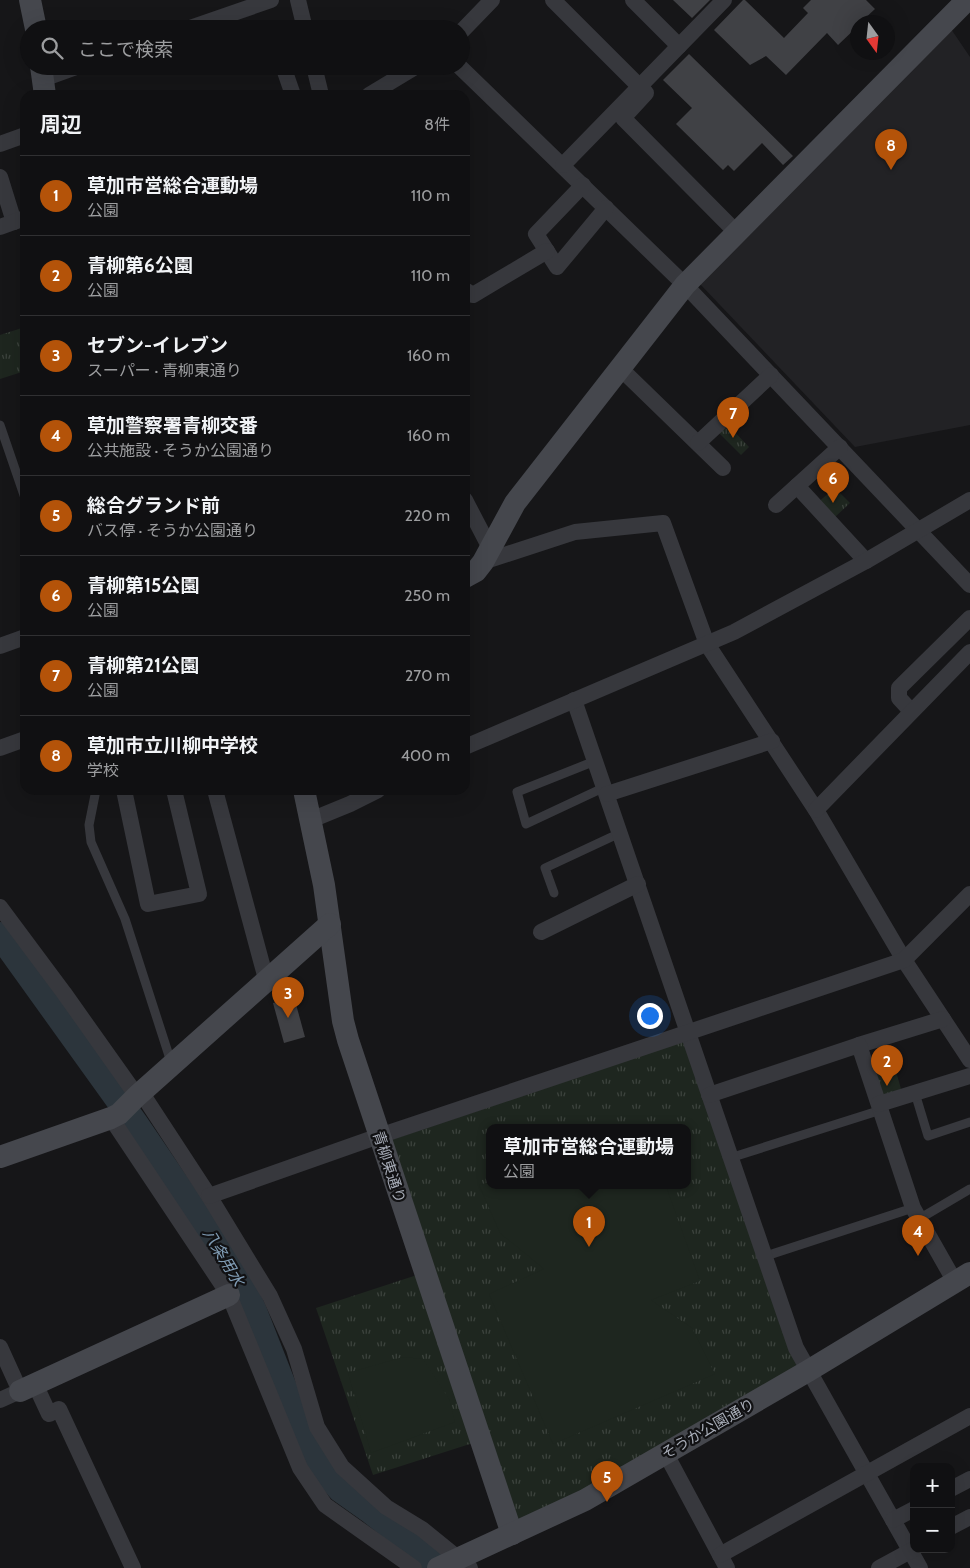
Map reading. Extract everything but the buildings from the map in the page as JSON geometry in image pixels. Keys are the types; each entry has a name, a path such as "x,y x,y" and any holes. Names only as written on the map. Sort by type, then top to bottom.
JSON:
{"street":[{"path":"30,0 34,20"},
{"path":"213,20 271,0"},
{"path":"298,0 302,20"},
{"path":"470,23 492,0"},
{"path":"553,0 646,93 623,118 737,233"},
{"path":"633,0 679,46"},
{"path":"563,165 724,0"},
{"path":"470,574 476,571 515,503 685,285 967,0"},
{"path":"43,80 56,75"},
{"path":"286,75 290,90"},
{"path":"316,75 320,90"},
{"path":"377,90 402,75"},
{"path":"468,75 685,285 970,585"},
{"path":"0,144 20,137"},
{"path":"0,177 13,222"},
{"path":"583,185 536,234 557,266 606,208"},
{"path":"470,293 474,295 547,251"},
{"path":"620,368 723,468"},
{"path":"698,443 771,375"},
{"path":"776,505 840,447"},
{"path":"797,486 866,561"},
{"path":"470,745 759,620 866,561 970,500"},
{"path":"470,513 486,555"},
{"path":"486,555 575,532 663,524 707,644 816,810 904,960 943,1019 963,1036 970,1060"},
{"path":"911,711 899,698 899,688 970,618"},
{"path":"0,646 20,639"},
{"path":"816,810 970,652"},
{"path":"574,700 689,1033 763,1257 796,1348 866,1474 910,1547"},
{"path":"0,748 20,741"},
{"path":"606,791 772,741"},
{"path":"125,795 148,904 199,894 175,795"},
{"path":"216,795 266,979"},
{"name":"青柳東通り","path":"305,795 330,924 343,1021 379,1136 512,1534"},
{"path":"311,820 368,795"},
{"path":"541,932 638,884"},
{"path":"209,1196 379,1136 904,960 970,894"},
{"path":"0,907 139,1094 209,1196 270,1296 294,1348 317,1428 342,1467 386,1507 422,1529 455,1564"},
{"path":"0,1157 115,1116 266,979 330,924"},
{"path":"709,1095 943,1019"},
{"path":"859,1045 916,1214 962,1278"},
{"path":"880,1107 915,1093 970,1076"},
{"path":"115,1116 229,1295 300,1468 325,1505 414,1568"},
{"name":"そうか公園通り","path":"455,1564 512,1534 586,1500 808,1371 962,1278"},
{"path":"18,1392 229,1295"},
{"path":"0,1347 18,1392 49,1414 59,1409 133,1568"},
{"path":"666,1454 720,1563 866,1474 970,1416"},
{"path":"955,1487 970,1479"},
{"path":"893,1520 910,1511"},
{"path":"955,1525 970,1516"},
{"path":"879,1568 910,1551"},
{"path":"913,1553 920,1568"}],"lane":[{"path":"0,425 20,483"},
{"path":"595,761 517,792 526,824 606,791"},
{"path":"95,795 89,825 91,842 125,919 172,1065"},
{"path":"554,893 545,868 620,833"},
{"path":"915,1093 928,1136 970,1122"},
{"path":"730,1158 880,1107"},
{"path":"763,1257 916,1214 970,1189"}],"shaded area":[{"path":"951,29 970,57 970,425 855,447 700,284"}],"green space":[{"path":"20,329 20,373 0,379 0,335"},
{"path":"725,422 749,447 741,455 716,430"},
{"path":"835,488 850,503 834,518 817,503"},
{"path":"685,1041 798,1367 577,1496 519,1522 388,1141"},
{"path":"895,1068 903,1096 880,1103 871,1076"},
{"path":"486,1183 486,1189 667,1189 700,1281 651,1300 692,1328 715,1374 553,1444 489,1294 544,1269 500,1233 479,1185"},
{"path":"417,1275 473,1443 373,1475 316,1308"},
{"path":"403,1357 423,1359 449,1399 455,1422 371,1453 348,1373"}],"waterway":[{"name":"八条用水","path":"0,935 135,1123 235,1270 254,1311 308,1449 341,1490 443,1568"}],"place":[{"name":"草加市立川柳中学校","path":"891,170"},
{"name":"青柳第21公園","path":"733,438"},
{"name":"青柳第15公園","path":"833,503"},
{"name":"セブン-イレブン","path":"288,1018"},
{"name":"青柳第6公園","path":"887,1086"},
{"name":"草加市営総合運動場","path":"589,1247"},
{"name":"草加警察署青柳交番","path":"918,1256"},
{"name":"総合グランド前","path":"607,1502"}]}
